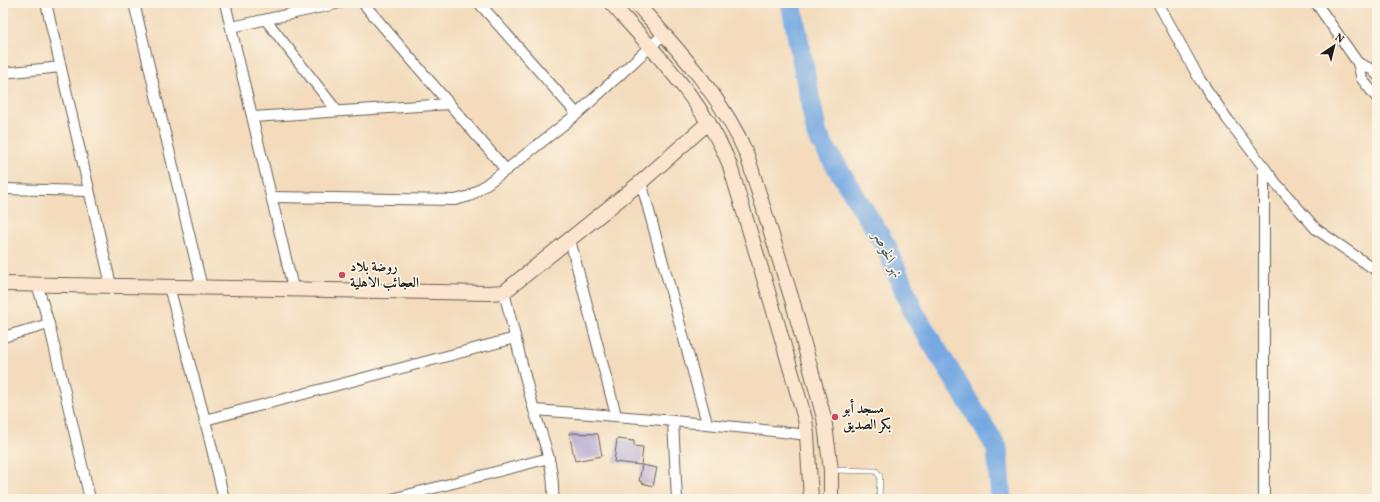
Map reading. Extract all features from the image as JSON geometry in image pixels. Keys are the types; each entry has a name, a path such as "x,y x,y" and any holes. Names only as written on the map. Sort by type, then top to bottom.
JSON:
{"street":[{"path":"46,3 111,285"},
{"path":"134,3 202,288"},
{"path":"225,3 232,27 293,288"},
{"path":"232,27 340,3"},
{"path":"363,3 506,170"},
{"path":"479,3 577,114"},
{"path":"611,3 651,47 688,93 709,122 730,163 805,419 811,499"},
{"path":"636,3 664,34 712,93 738,135 747,155 793,302 824,418 831,470 831,499"},
{"path":"1158,3 1200,80 1264,167 1316,229 1377,271"},
{"path":"1316,3 1358,63 1362,79 1377,98"},
{"path":"266,20 337,111"},
{"path":"272,197 455,200 470,196 506,170 577,114 664,34"},
{"path":"1358,63 1372,70 1377,75"},
{"path":"3,73 61,67"},
{"path":"253,117 449,104"},
{"path":"3,284 202,288 293,288 489,293 504,292 641,182 709,122"},
{"path":"1264,167 1264,499"},
{"path":"641,182 707,423"},
{"path":"3,189 89,191"},
{"path":"570,240 616,415"},
{"path":"37,284 49,324 90,499"},
{"path":"169,287 205,420 224,499"},
{"path":"504,292 534,410 549,458 554,486 553,499"},
{"path":"773,308 793,302"},
{"path":"3,337 49,324"},
{"path":"205,420 515,338"},
{"path":"534,410 616,415 673,422 707,423 807,434"},
{"path":"673,422 677,499"},
{"path":"392,499 549,458"}],"lane":[{"path":"831,470 876,471 880,476 879,499"}],"building":[{"path":"569,433 598,434 602,456 575,461"},
{"path":"617,439 634,441 634,446 643,447 641,465 614,462"},
{"path":"642,465 657,468 653,486 639,481"}],"waterway":[{"name":"نهر الخوصر","path":"791,3 817,135 886,246 915,315 997,448 1001,499"}],"place":[{"name":"روضة بلاد العجائب الاهلية","path":"342,275"},
{"name":"مسجد أبو بكر الصديق","path":"835,417"}]}
